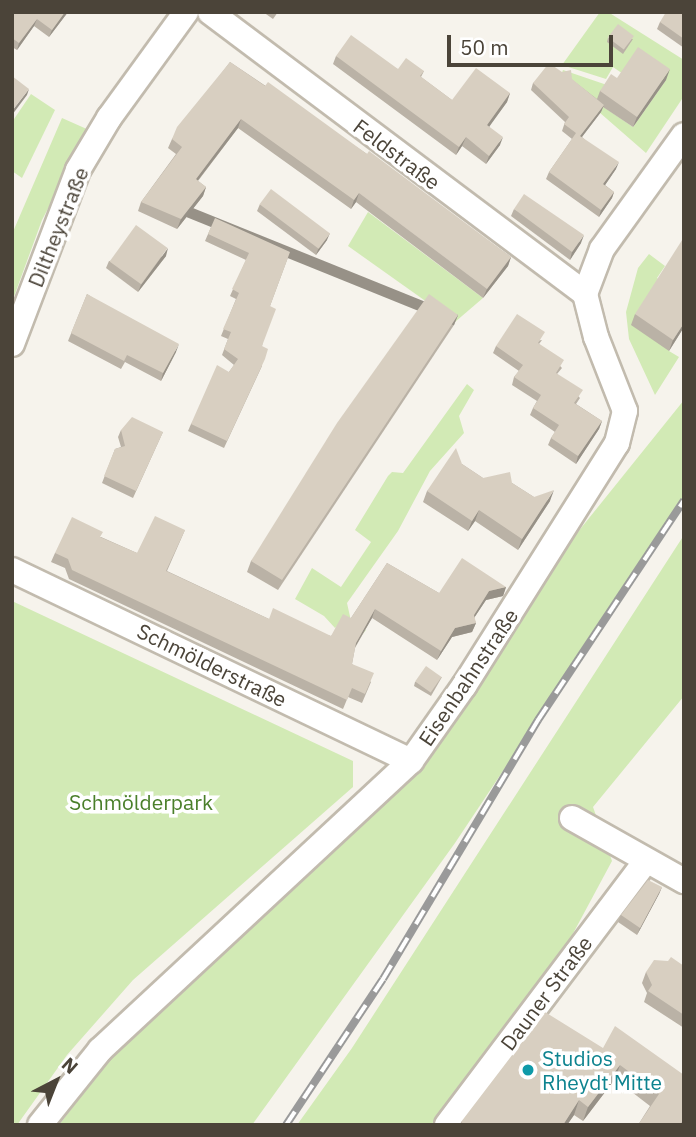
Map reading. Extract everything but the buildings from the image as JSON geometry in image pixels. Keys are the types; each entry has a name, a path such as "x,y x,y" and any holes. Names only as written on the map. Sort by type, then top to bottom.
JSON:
{"street":[{"name":"Diltheystraße","path":"12,344 78,170 109,118 186,12"},
{"name":"Feldstraße","path":"210,12 585,295"},
{"path":"585,295 602,249 684,135"},
{"name":"Eisenbahnstraße","path":"40,1125 100,1050 411,761 513,610 617,443 625,411 596,337 585,295"},
{"name":"Schmölderstraße","path":"12,570 411,761"},
{"path":"572,818 645,862 684,881"},
{"name":"Dauner Straße","path":"447,1125 645,862"}],"green space":[{"path":"600,12 608,12 684,60 684,96 646,153 560,78 563,70 607,85 605,108 633,127 666,80 626,76 613,67 606,79 562,65"},
{"path":"31,94 55,110 22,178 12,171 12,122"},
{"path":"62,118 89,130 42,220 12,302 12,234"},
{"path":"368,212 483,298 455,322 348,246"},
{"path":"649,254 665,266 657,278 661,281 669,351 679,357 655,395 629,339 626,312 638,268"},
{"path":"467,384 474,390 459,416 464,433 430,471 398,531 347,603 351,621 366,630 362,635 340,623 335,628 324,616 295,599 312,568 341,587 371,542 355,530 388,476 392,472 403,473"},
{"path":"684,400 684,499 455,843 252,1125 59,1125 114,1053 415,770 565,548"},
{"path":"684,535 684,696 593,807 612,861 555,967 431,1125 297,1125 352,1048"},
{"name":"Schmölderpark","path":"12,601 353,761 353,787 133,980 67,1055 17,1125 12,1125"}],"railway":[{"path":"286,1125 383,979 538,720 684,500"}],"place":[{"name":"Studios Rheydt Mitte","path":"528,1070"}]}
